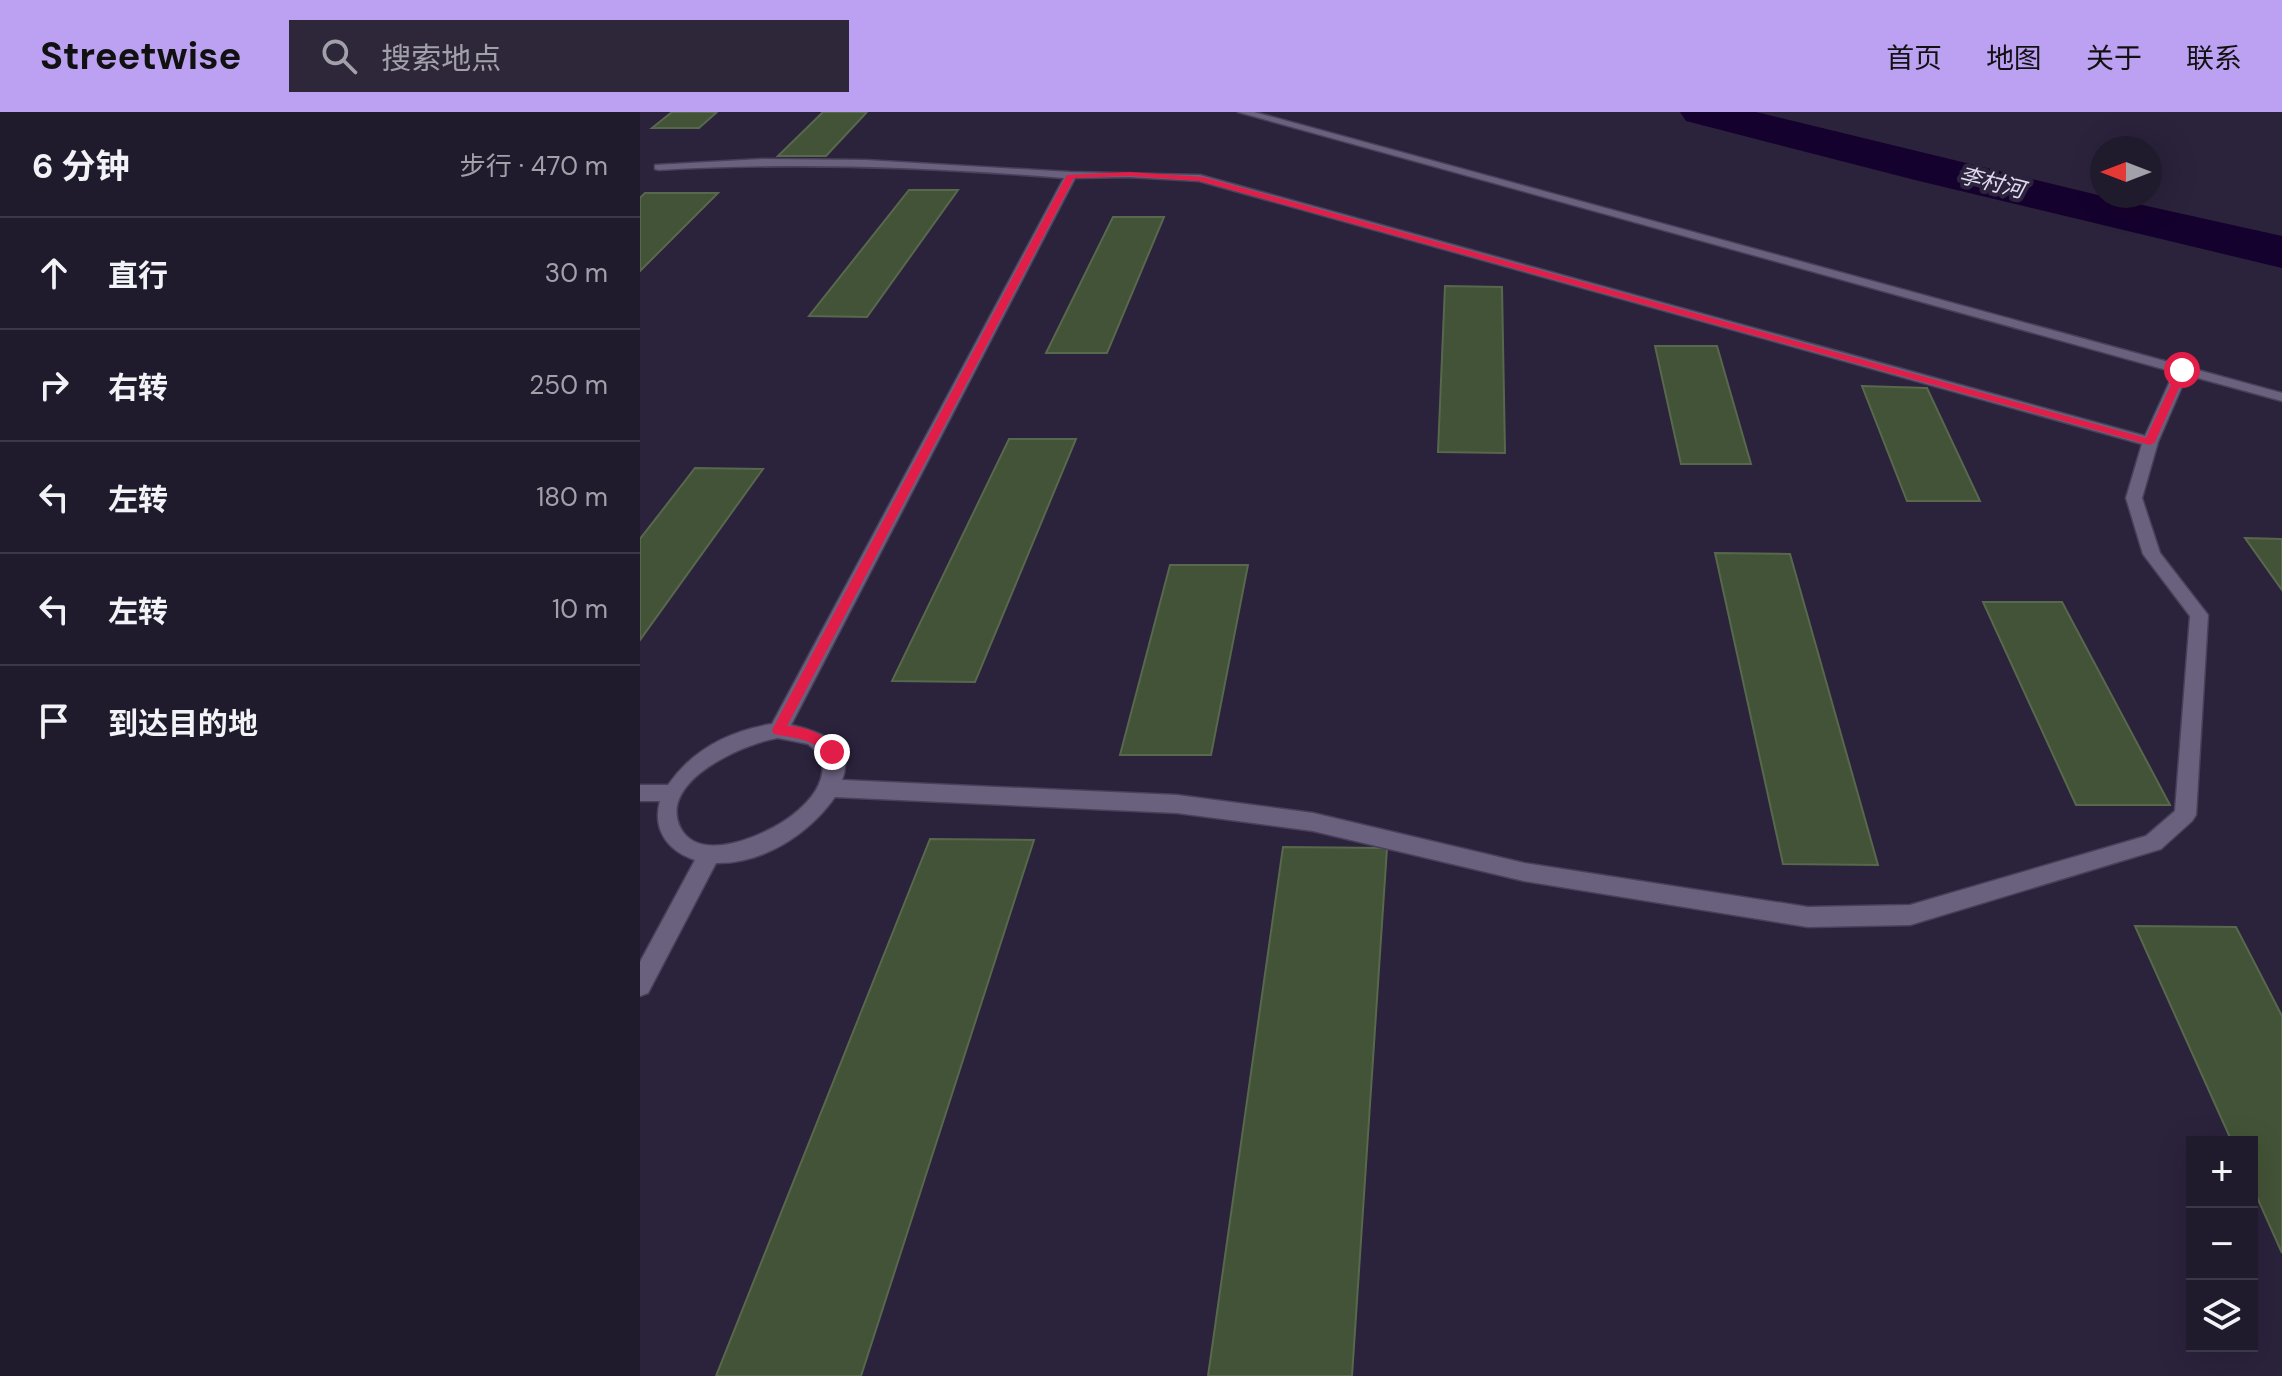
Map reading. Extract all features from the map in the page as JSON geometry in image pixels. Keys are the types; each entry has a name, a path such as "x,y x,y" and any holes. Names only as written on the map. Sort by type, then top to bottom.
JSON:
{"lane":[{"path":"1243,112 2282,397"},
{"path":"659,167 804,161 961,166 1071,175 1200,178 2150,442"},
{"path":"778,730 1071,175"},
{"path":"830,788 1177,804 1313,822 1524,872 1808,917 1910,915 2153,843 2185,815 2199,615 2152,554 2134,498 2150,442 2182,370"},
{"path":"778,730 802,732 820,739 832,752 836,769 830,788 816,810 795,829 752,849 709,855 690,850 675,841 667,827 667,810 673,793 687,774 729,743 778,730"},
{"path":"640,793 673,793"},
{"path":"640,985 709,855"}],"building":[{"path":"672,112 717,112 699,128 652,128"},
{"path":"823,112 867,112 826,156 778,156"},
{"path":"909,190 958,190 867,317 809,316"},
{"path":"645,193 718,193 640,271 640,198"},
{"path":"1113,217 1164,217 1107,353 1046,353"},
{"path":"1445,286 1502,287 1505,453 1438,452"},
{"path":"1655,346 1717,346 1751,464 1681,464"},
{"path":"1862,386 1927,388 1980,501 1907,501"},
{"path":"1009,439 1076,439 975,682 892,681"},
{"path":"695,468 763,469 640,640 640,539"},
{"path":"2245,538 2282,539 2282,590"},
{"path":"1715,553 1790,554 1878,865 1783,864"},
{"path":"1170,565 1248,565 1211,755 1120,755"},
{"path":"1983,602 2062,602 2170,805 2076,805"},
{"path":"930,839 1034,840 861,1376 716,1376"},
{"path":"1283,847 1387,848 1352,1376 1208,1376"},
{"path":"2135,926 2236,927 2282,1016 2282,1253 2258,1199 2258,1136 2229,1136"}],"waterway":[{"name":"李村河","path":"1702,112 1919,167 2282,252"}],"route":[{"path":"832,752 820,739 802,732 778,730 1071,175 1200,178 2150,442 2182,370"}]}
